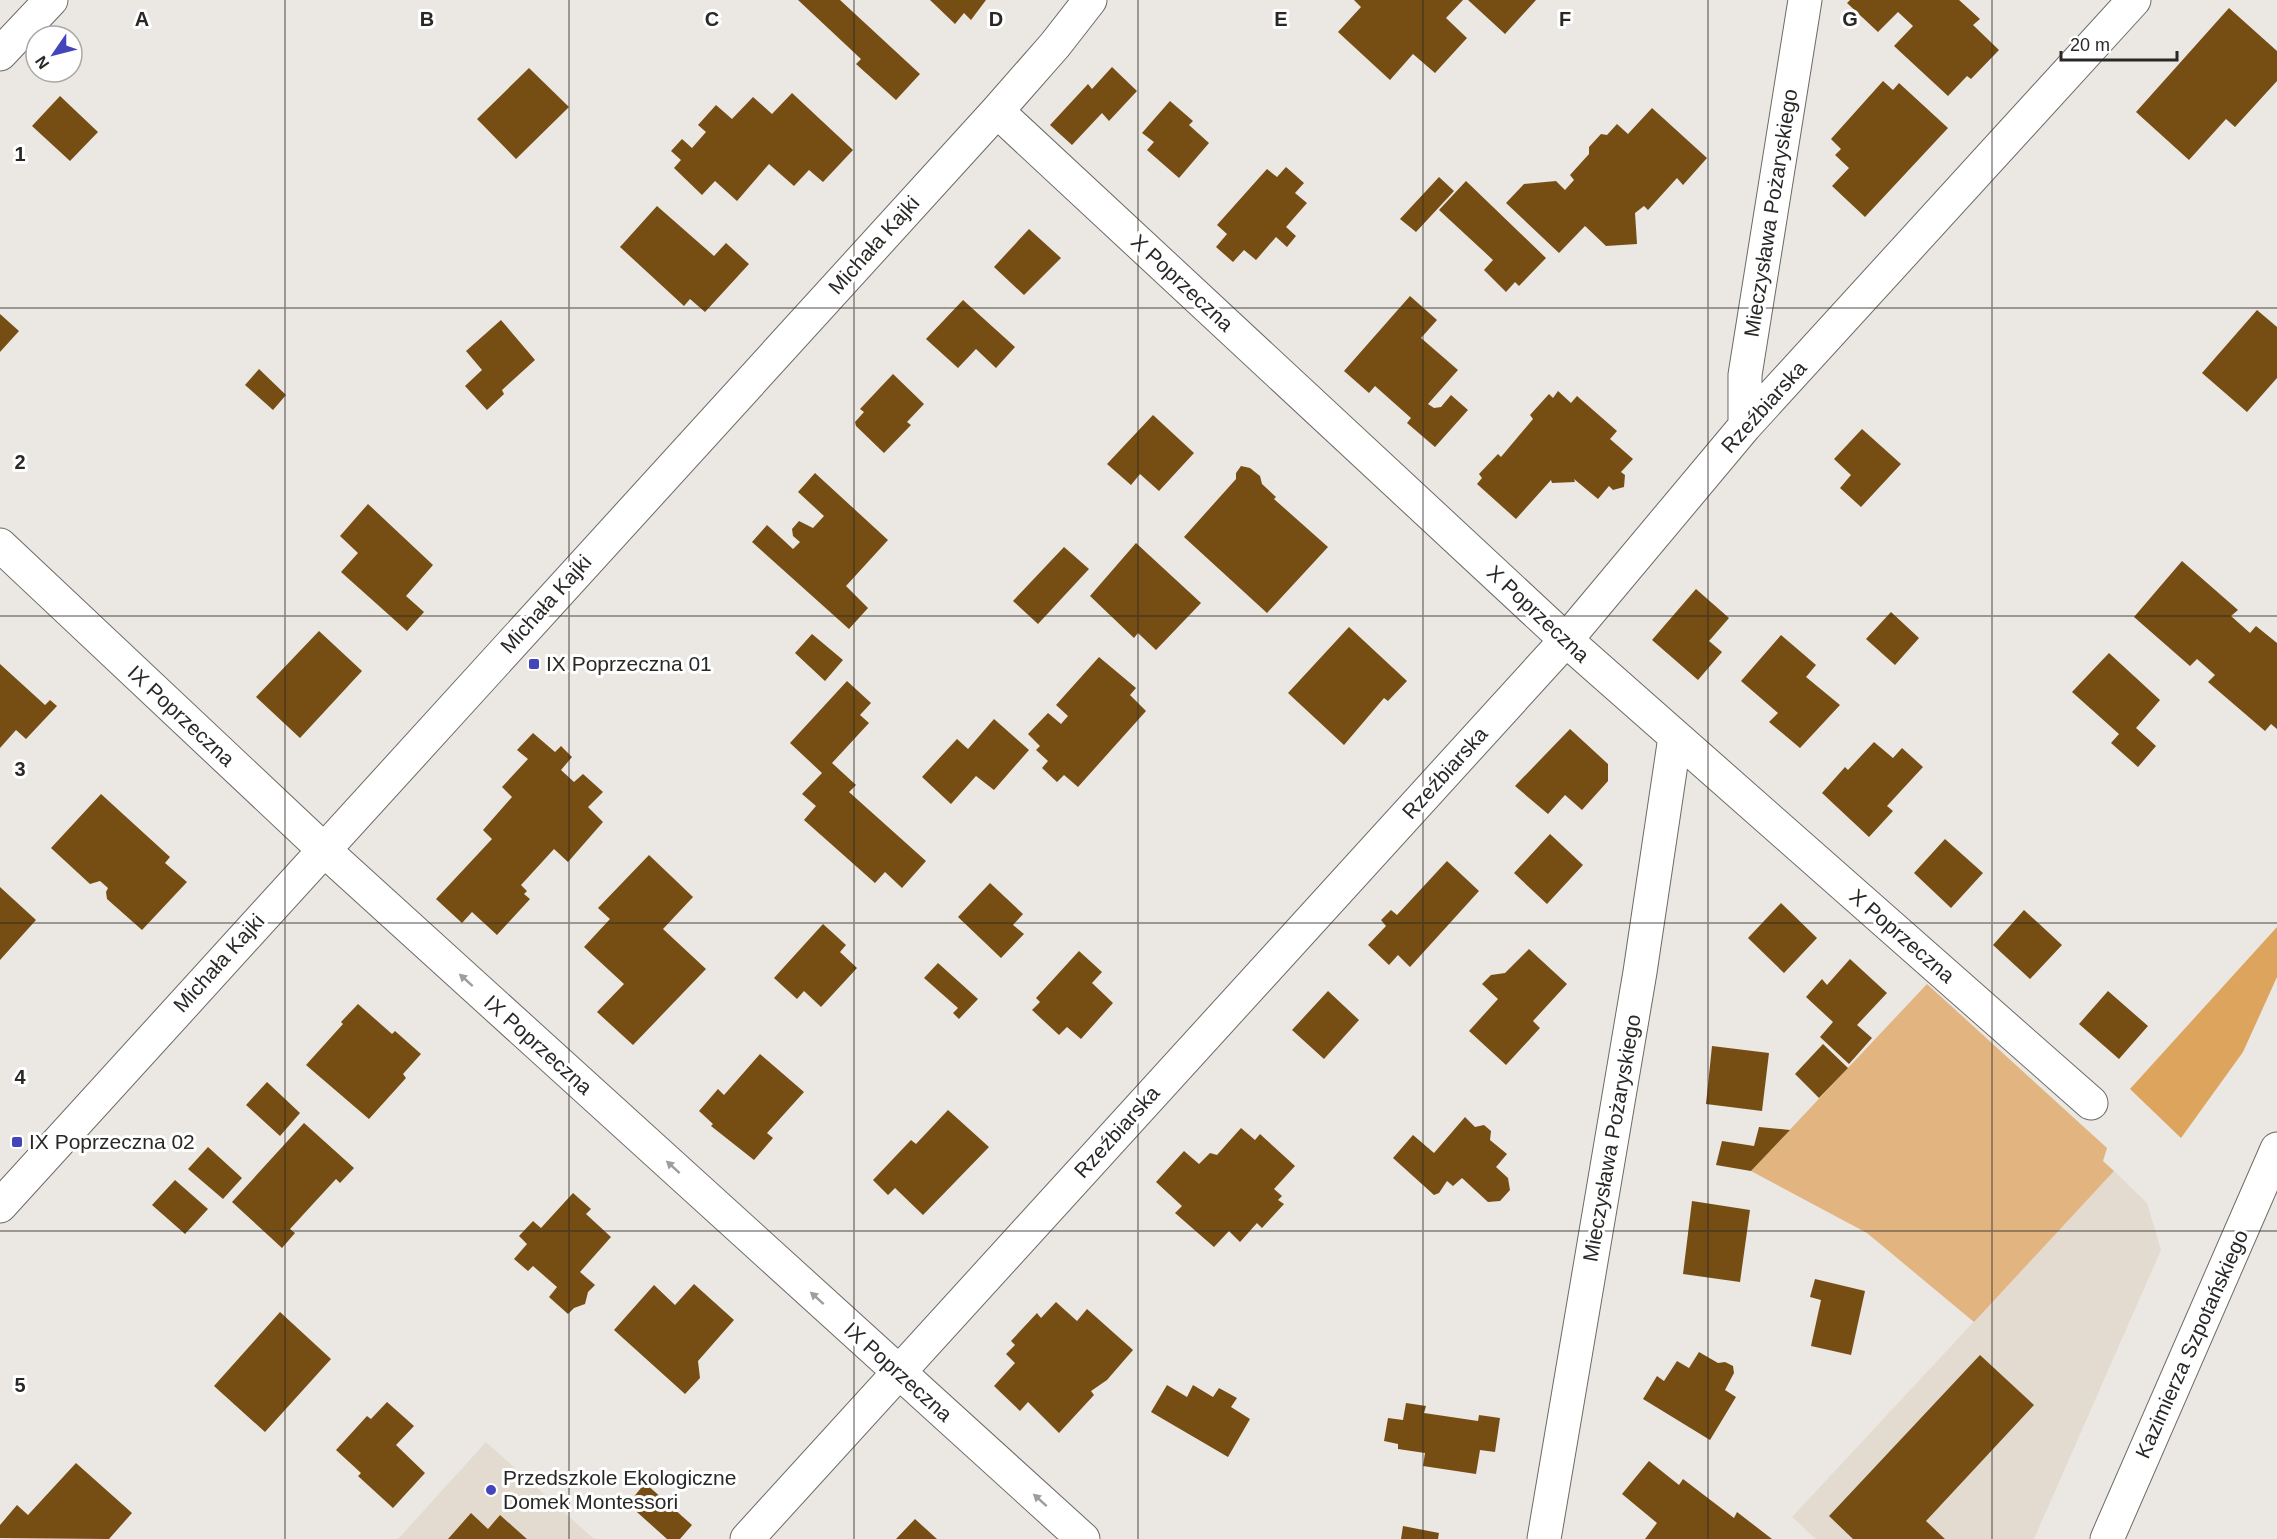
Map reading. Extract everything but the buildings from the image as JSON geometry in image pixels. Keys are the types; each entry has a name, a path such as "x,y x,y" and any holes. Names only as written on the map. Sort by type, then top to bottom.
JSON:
{"street":[{"path":"0,54 51,0"},
{"name":"Michała Kajki","path":"0,1206 322,849 998,111 1090,0"},
{"name":"Mieczysława Pożaryskiego","path":"1745,426 1745,375 1805,0"},
{"name":"Rzeźbiarska","path":"747,1539 1566,640 1745,426 2134,0"},
{"name":"X Poprzeczna","path":"998,111 1566,640 2091,1103"},
{"name":"IX Poprzeczna","path":"0,545 322,849 1083,1539"},
{"name":"Mieczysława Pożaryskiego","path":"1544,1539 1640,972 1675,737"},
{"name":"Kazimierza Szpotańskiego","path":"2107,1539 2277,1149"}],"shaded area":[{"path":"2277,927 2277,977 2243,1052 2181,1138 2130,1089"},
{"path":"1927,984 2107,1148 2103,1161 2114,1171 1974,1322 1867,1233 1751,1171"},
{"path":"2114,1171 2147,1203 2161,1250 2034,1539 1816,1539 1792,1517"},
{"name":"Przedszkole Ekologiczne Domek Montessori","path":"486,1442 594,1539 398,1539"}],"place":[{"name":"IX Poprzeczna 01","path":"534,664"},
{"name":"IX Poprzeczna 02","path":"17,1142"},
{"name":"Przedszkole Ekologiczne Domek Montessori","path":"491,1490"}]}
